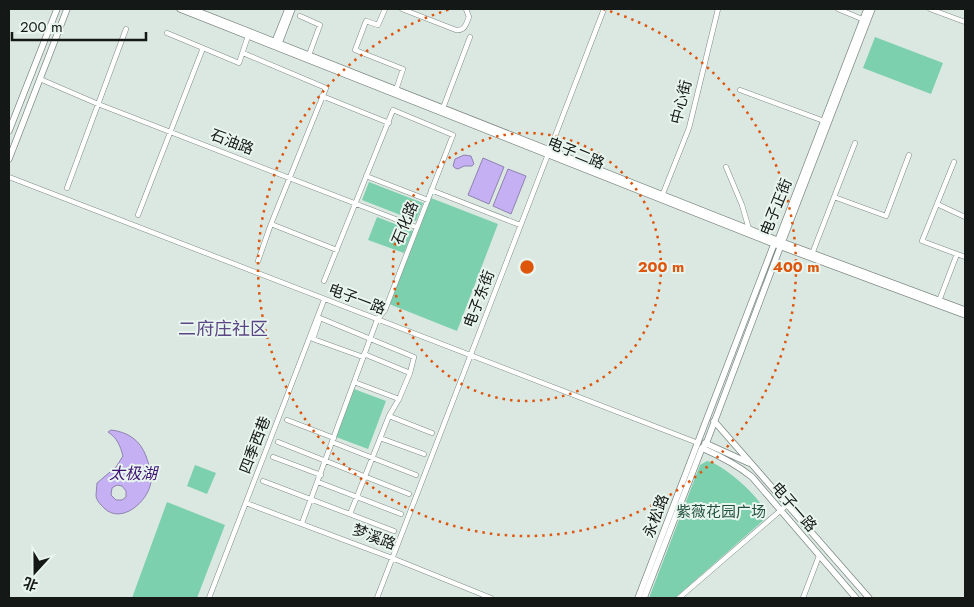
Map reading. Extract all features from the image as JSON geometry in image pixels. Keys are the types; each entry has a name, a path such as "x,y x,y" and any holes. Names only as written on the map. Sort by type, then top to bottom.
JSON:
{"main road":[{"path":"9,132 57,9"},
{"path":"9,158 67,9"},
{"name":"电子二路","path":"180,9 248,36 308,55 443,108 549,153"},
{"name":"电子二路","path":"192,9 276,45 965,315"},
{"path":"276,45 288,9"},
{"path":"276,45 292,9"},
{"name":"电子正街","path":"702,445 715,422 866,9"},
{"name":"电子正街","path":"702,445 709,416 872,9"},
{"name":"电子二路","path":"661,197 749,229 779,243 965,310"},
{"name":"电子一路","path":"709,416 869,598"},
{"name":"电子一路","path":"702,445 753,464"},
{"name":"电子一路","path":"702,445 740,467 752,477 856,598"},
{"name":"永松路","path":"638,598 702,445"},
{"name":"永松路","path":"644,598 702,445"}],"street":[{"path":"385,9 378,25 366,21 355,50 403,69 396,90"},
{"path":"402,9 461,31 465,28 469,16 466,9"},
{"name":"电子东街","path":"377,598 604,9"},
{"name":"中心街","path":"661,197 689,128 718,9"},
{"path":"838,9 862,19"},
{"path":"930,9 965,22"},
{"path":"300,16 320,25 308,55"},
{"path":"67,188 126,29"},
{"path":"167,33 239,63 248,36"},
{"path":"443,108 470,37"},
{"path":"138,214 203,48"},
{"path":"243,53 326,88 289,178 258,261"},
{"name":"石油路","path":"40,79 98,104 416,227"},
{"path":"740,90 824,121"},
{"path":"322,96 389,123 324,281"},
{"name":"石化路","path":"302,523 321,476 377,320 384,310 453,135 394,110 389,123"},
{"path":"812,254 855,143"},
{"path":"834,196 886,216 909,155"},
{"path":"954,162 922,241 965,257"},
{"path":"726,167 742,205 749,229"},
{"path":"366,176 428,200"},
{"name":"电子一路","path":"9,177 702,445"},
{"path":"431,190 520,225"},
{"path":"937,204 965,218"},
{"path":"271,224 337,250"},
{"path":"939,301 957,254"},
{"name":"四季西巷","path":"209,598 324,300"},
{"path":"350,514 388,416 399,400 410,373 414,357 320,318 313,339 410,373"},
{"path":"354,382 399,400"},
{"path":"388,416 432,433"},
{"path":"287,420 416,475"},
{"path":"380,438 424,454"},
{"path":"278,442 409,494"},
{"path":"273,457 321,476"},
{"path":"263,481 394,531"},
{"path":"318,482 401,514"},
{"name":"梦溪路","path":"246,503 302,523 491,598"},
{"path":"679,598 788,504"},
{"path":"802,598 819,556"}],"green space":[{"path":"875,37 943,63 931,94 863,68"},
{"path":"369,182 423,203 416,221 362,200"},
{"path":"431,198 498,224 457,331 389,304"},
{"path":"377,217 413,231 404,253 368,240"},
{"path":"354,389 386,401 368,449 336,437"},
{"name":"紫薇花园广场","path":"707,461 714,463 733,476 753,494 765,511 766,518 675,598 649,598 700,465"},
{"path":"195,465 216,473 207,494 187,486"},
{"path":"167,502 225,525 197,598 132,598"}],"water":[{"path":"464,155 471,156 474,164 458,169 455,168 453,166 455,159"},
{"path":"483,158 504,167 489,204 468,195"},
{"path":"508,169 526,176 511,214 493,206"},
{"name":"太极湖","path":"111,430 123,433 137,441 146,456 150,469 151,482 149,490 133,509 126,513 111,513 98,502 96,497 97,483 116,467 123,456 118,442 108,432","holes":["117,485 122,486 126,491 126,497 122,500 116,500 111,495 112,488"]}],"district":[{"name":"二府庄社区","path":"223,329"}]}
